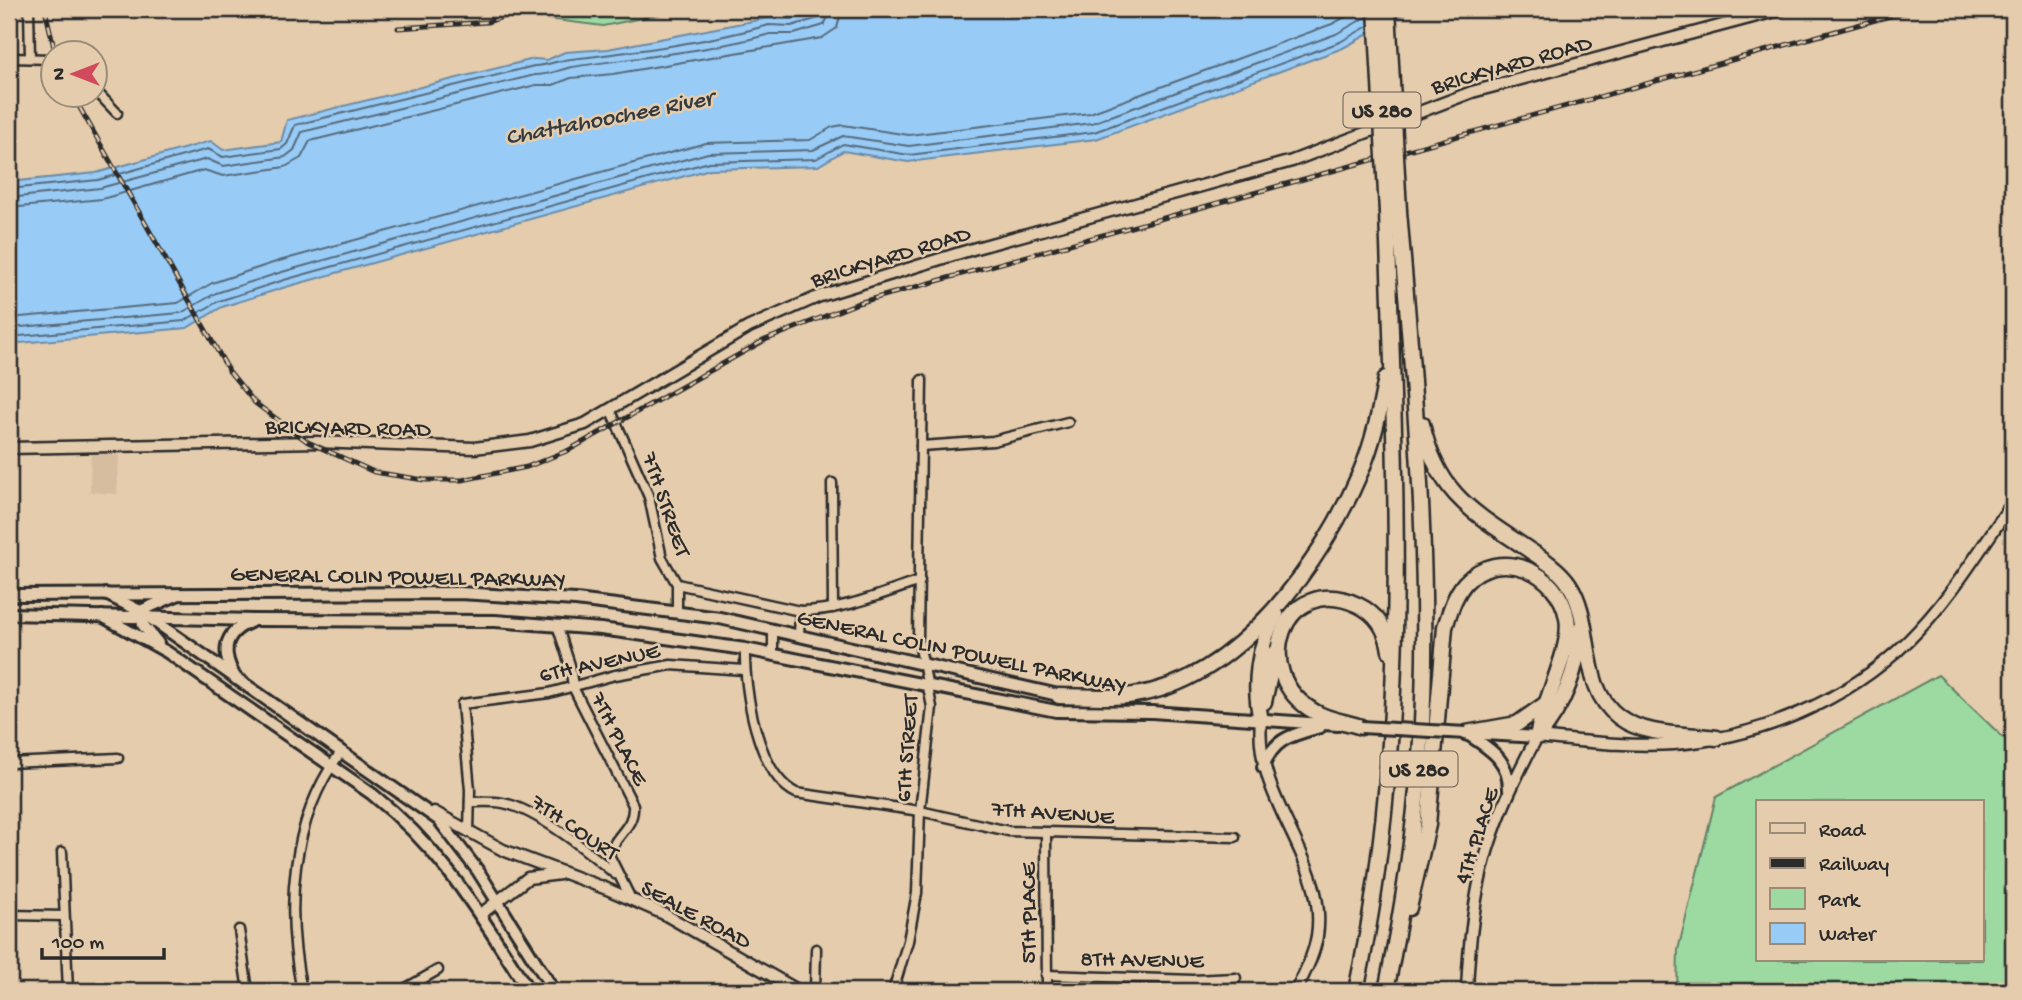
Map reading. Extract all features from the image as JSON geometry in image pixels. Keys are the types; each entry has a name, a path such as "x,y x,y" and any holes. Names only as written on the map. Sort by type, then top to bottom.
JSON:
{"highway":[{"name":"US 280","path":"1376,9 1393,212 1413,382 1424,573 1423,697 1412,840 1385,991"},
{"name":"US 280","path":"1356,991 1382,840 1395,683 1397,614 1391,349 1393,212 1388,9"},
{"path":"1261,720 1257,703 1261,651 1267,629 1318,554 1342,512 1362,468 1377,422 1391,349"},
{"path":"1413,382 1427,445 1448,488 1468,509 1548,562 1568,582 1583,608 1594,680 1601,696 1617,716 1644,728 1717,738"},
{"path":"1389,973 1417,883 1429,825 1445,627 1454,599 1465,583 1481,571 1500,565 1519,566 1538,573 1553,586 1563,602 1568,621 1566,641 1544,705 1537,737"},
{"path":"1059,696 1134,695 1178,682 1220,658 1289,593"},
{"path":"1261,720 1281,632 1292,615 1307,603 1326,598 1346,599 1377,617 1389,638 1395,683"},
{"path":"1537,737 1555,717 1566,691 1579,645 1583,608"},
{"path":"1276,649 1281,676 1299,701 1317,714 1362,727"},
{"path":"1466,733 1517,724 1544,705"}],"main road":[{"path":"101,592 142,615 439,820 478,871 554,991"},
{"path":"142,615 184,592"},
{"name":"GENERAL COLIN POWELL PARKWAY","path":"9,594 460,593 576,600 677,612 773,630 1059,696 1152,712"},
{"name":"GENERAL COLIN POWELL PARKWAY","path":"9,614 142,615 254,620 485,620 557,625 661,635 745,649 929,688 1056,711 1152,712 1537,737"},
{"path":"100,615 167,652 372,794 415,831 442,859 481,914 528,991"},
{"path":"142,615 149,634 167,652"},
{"path":"242,684 229,666 225,649 228,638 238,626 254,620"},
{"path":"237,701 242,684"},
{"path":"1263,767 1270,749 1280,740 1330,725"},
{"path":"1466,733 1503,760 1508,771 1509,790"}],"street":[{"path":"29,9 30,58"},
{"name":"BRICKYARD ROAD","path":"9,448 317,442 502,447 558,434 611,411 749,327 820,296 965,251 1292,161 1472,92 1783,9"},
{"path":"9,58 38,58"},
{"path":"108,104 117,113"},
{"name":"6TH STREET","path":"893,991 914,912 919,811 932,707 918,638 922,380"},
{"name":"7TH STREET","path":"611,411 644,483 662,558 677,584 677,612"},
{"path":"921,446 993,441 1068,422"},
{"path":"832,483 833,608"},
{"name":"GENERAL COLIN POWELL PARKWAY","path":"1537,737 1672,744 1717,738 1759,727 1814,706 1888,660 1946,597 2013,502"},
{"path":"677,584 800,611 833,608 920,581"},
{"path":"799,636 800,611"},
{"name":"7TH PLACE","path":"557,625 570,665 573,687 633,805 634,814 627,829 609,855 631,899"},
{"path":"773,630 773,655"},
{"path":"744,670 745,649"},
{"name":"6TH AVENUE","path":"470,802 462,704 573,687 615,675 671,665 744,670"},
{"name":"7TH AVENUE","path":"744,670 766,759 774,776 789,789 824,799 919,811 1008,831 1236,837"},
{"path":"1261,720 1263,767 1306,861 1318,907 1318,935 1314,954 1296,991"},
{"name":"4TH PLACE","path":"1466,991 1473,911 1481,864 1509,790 1537,737"},
{"path":"302,991 294,924 295,866 306,819 330,766 341,752"},
{"path":"9,763 118,758"},
{"name":"SEALE ROAD","path":"412,800 503,850 631,899 697,932 799,991"},
{"path":"469,832 470,802"},
{"name":"7TH COURT","path":"470,802 504,803 537,818 586,849 620,879"},
{"name":"5TH PLACE","path":"1046,834 1047,991"},
{"path":"62,852 68,991"},
{"name":"SEALE ROAD","path":"481,914 528,878 555,873 574,876"},
{"path":"9,915 64,916"},
{"path":"239,930 248,991"},
{"path":"815,991 816,949"},
{"path":"401,991 438,970"},
{"name":"8TH AVENUE","path":"1046,975 1193,980 1236,978"}],"shaded area":[{"path":"91,452 119,453 117,494 90,492"}],"green space":[{"path":"492,9 686,9 603,26 492,12"},
{"path":"1938,675 2013,747 2013,991 1677,991 1678,950 1716,797"}],"water":[{"name":"Chattahoochee River","path":"828,9 1414,9 1343,48 1096,139 908,162 843,151 818,166 710,169 286,287 222,307 187,328 9,344 9,182 96,173 211,141 223,150 281,142 287,120 534,59 547,60 565,52 608,49 768,18 791,19"}],"railway":[{"path":"45,9 52,38"},
{"path":"398,28 487,22 527,9"},
{"path":"80,108 229,371 255,403 308,442 374,472 424,480 462,480 527,467 569,450 765,340 858,303 1915,9"}]}
